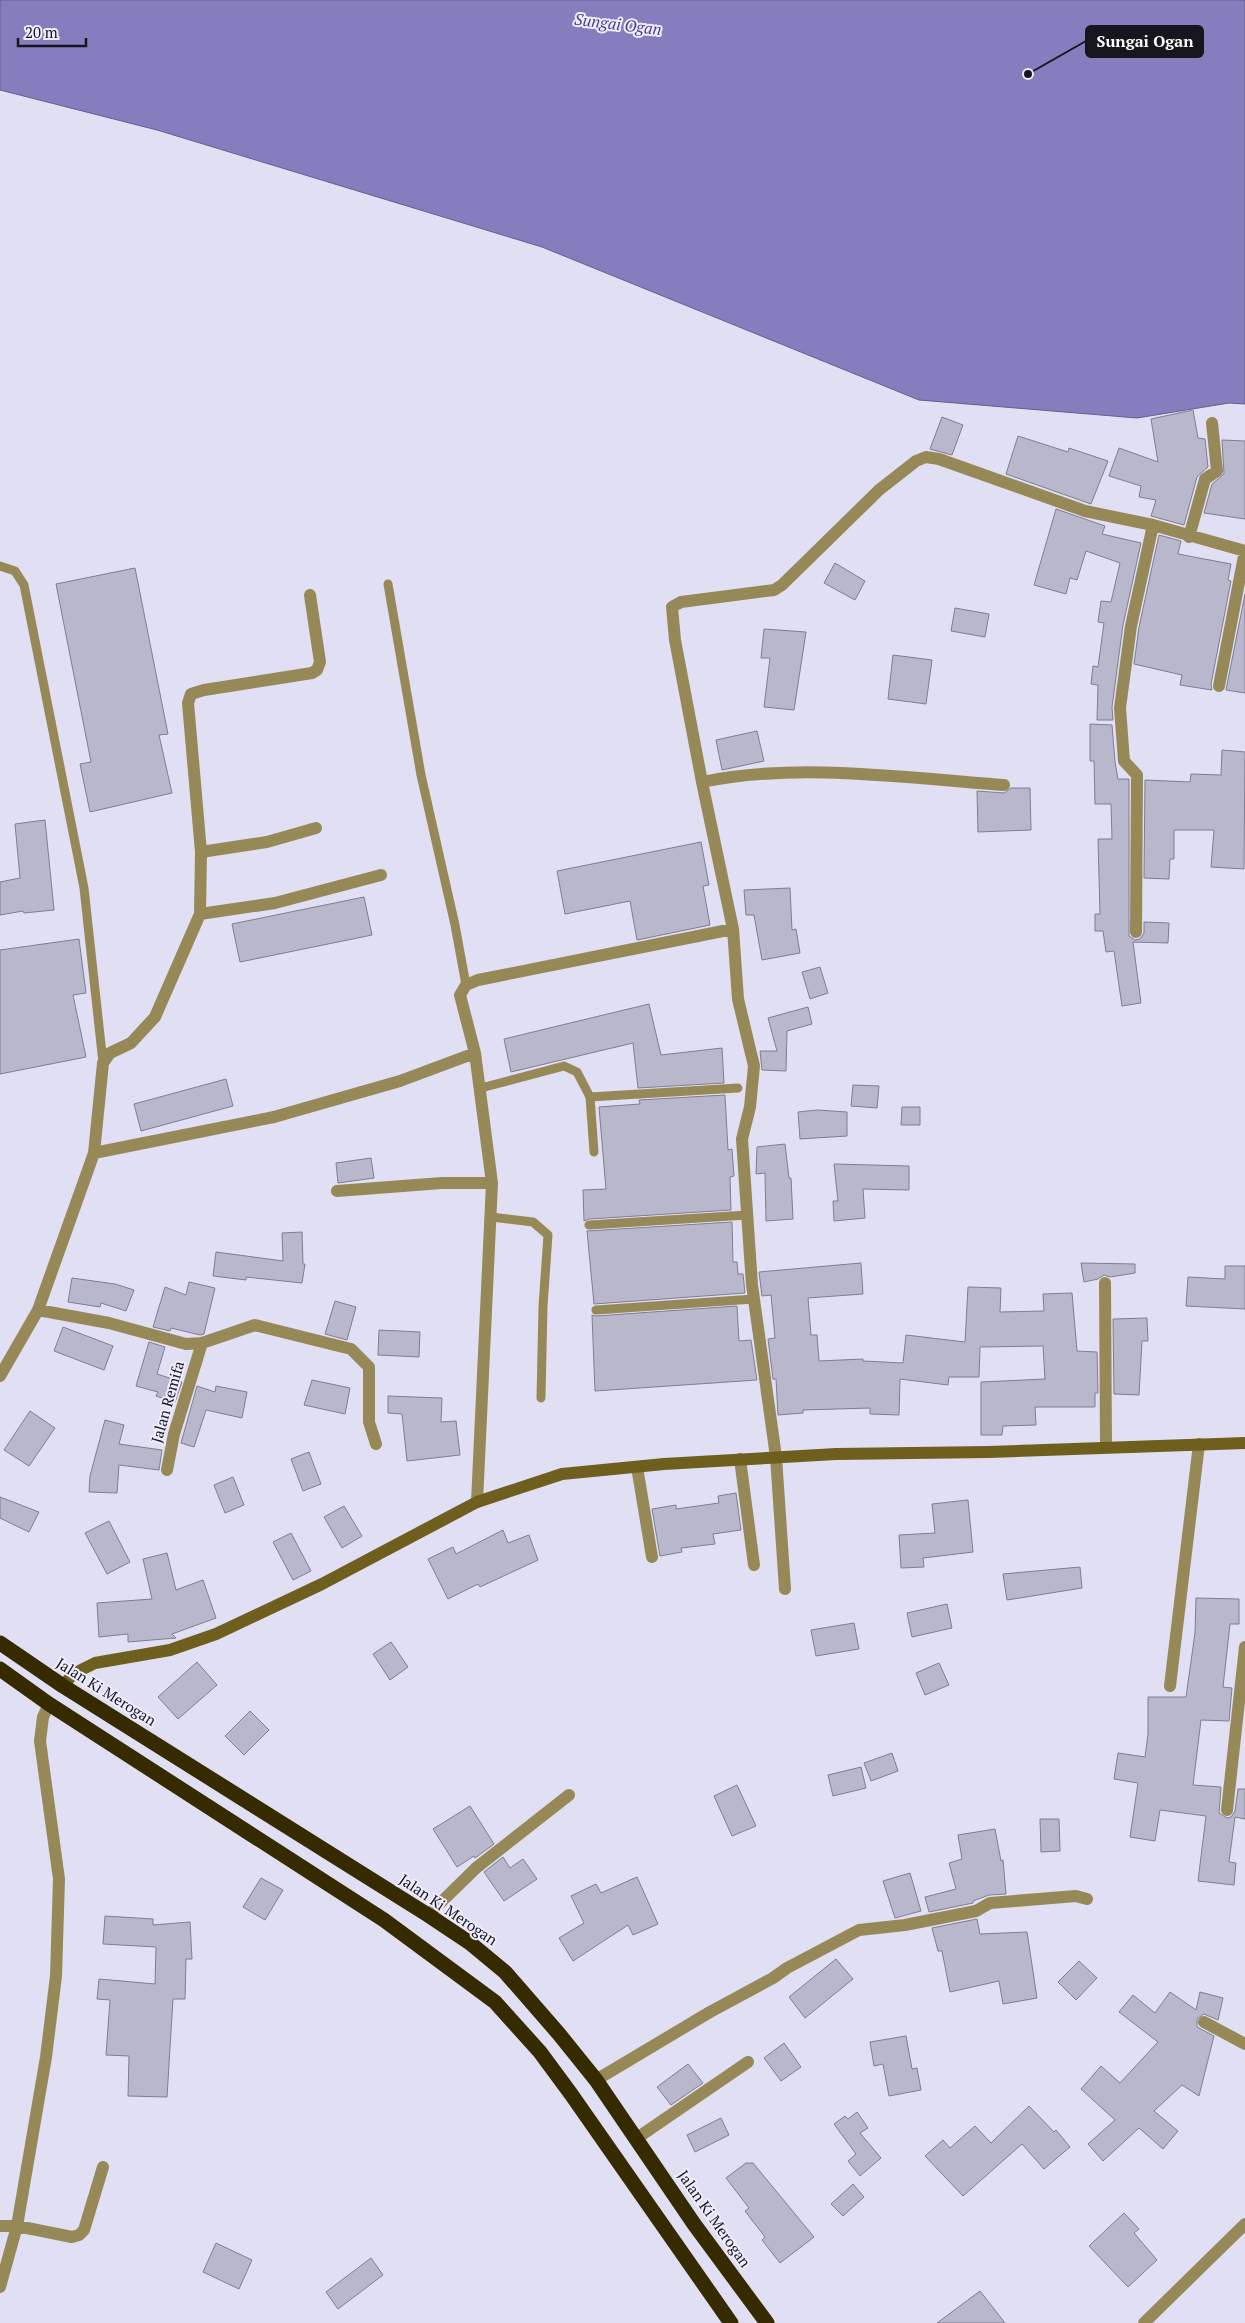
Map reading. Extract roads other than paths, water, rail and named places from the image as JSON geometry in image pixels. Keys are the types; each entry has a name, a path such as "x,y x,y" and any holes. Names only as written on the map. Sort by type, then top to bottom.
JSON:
{"highway":[{"name":"Jalan Ki Merogan","path":"0,1643 62,1686 428,1915 470,1943 505,1972 596,2080 694,2224 767,2323"},
{"path":"0,1669 49,1704 384,1920 495,2002 540,2052 571,2094 731,2323"},
{"path":"49,1704 62,1686"}],"street":[{"path":"1189,537 1205,479 1217,470 1212,423"},
{"path":"785,1589 776,1458 754,1299 742,1139 750,1106 754,1066 738,999 734,928 702,782 675,640 672,607 680,602 774,590 782,585 879,490 916,461 926,457 939,459 1085,511 1153,525 1189,537 1245,551 1219,686"},
{"path":"1136,932 1137,775 1124,762 1120,708 1131,626 1153,525"},
{"path":"0,1376 38,1310 94,1153 103,1063 110,1053 131,1043 155,1017 200,914 201,852 188,703 191,694 204,690 312,673 317,670 320,662 310,595"},
{"path":"702,782 758,774 838,774 1004,785"},
{"path":"201,852 267,842 316,828"},
{"path":"200,914 276,903 381,875"},
{"path":"477,1502 492,1183 481,1088 475,1053 460,995 466,985 478,980 734,928"},
{"path":"94,1153 274,1117 400,1081 475,1053"},
{"path":"336,1190 442,1183 492,1183"},
{"path":"1105,1283 1111,1447"},
{"path":"38,1310 109,1323 186,1344 202,1343 255,1325 351,1349 369,1367 369,1422 376,1444"},
{"name":"Jalan Remifa","path":"167,1470 174,1434 202,1343"},
{"path":"62,1686 73,1674 95,1663 170,1650 216,1634 322,1584 477,1502 562,1474 740,1459 836,1454 1245,1443"},
{"path":"1170,1686 1199,1444"},
{"path":"740,1459 754,1565"},
{"path":"637,1467 652,1557"},
{"path":"1227,1810 1245,1647"},
{"path":"0,2287 17,2226 46,2057 56,1976 59,1879 40,1741 43,1717 49,1704"},
{"path":"428,1915 476,1868 569,1795"},
{"path":"596,2080 710,2012 773,1978 787,1968 859,1930 905,1925 976,1911 990,1904 1076,1896 1087,1899"},
{"path":"1204,2022 1245,2044"},
{"path":"636,2138 748,2062"},
{"path":"0,2226 17,2226 72,2237 79,2235 84,2230 103,2167"},
{"path":"1144,2323 1243,2231"}],"lane":[{"path":"0,566 15,570 24,585 84,888 103,1063"},
{"path":"388,584 421,776 455,925 466,985"},
{"path":"481,1088 564,1066 577,1072 590,1097 594,1152"},
{"path":"590,1097 738,1088"},
{"path":"589,1225 747,1215"},
{"path":"491,1217 533,1222 548,1235 543,1306 541,1398"},
{"path":"596,1310 754,1299"}],"water":[{"path":"0,0 1245,0 1245,404 1229,403 1137,418 919,400 542,247 157,130 0,90"}],"place":[{"name":"Sungai Ogan","path":"1028,74"}]}
